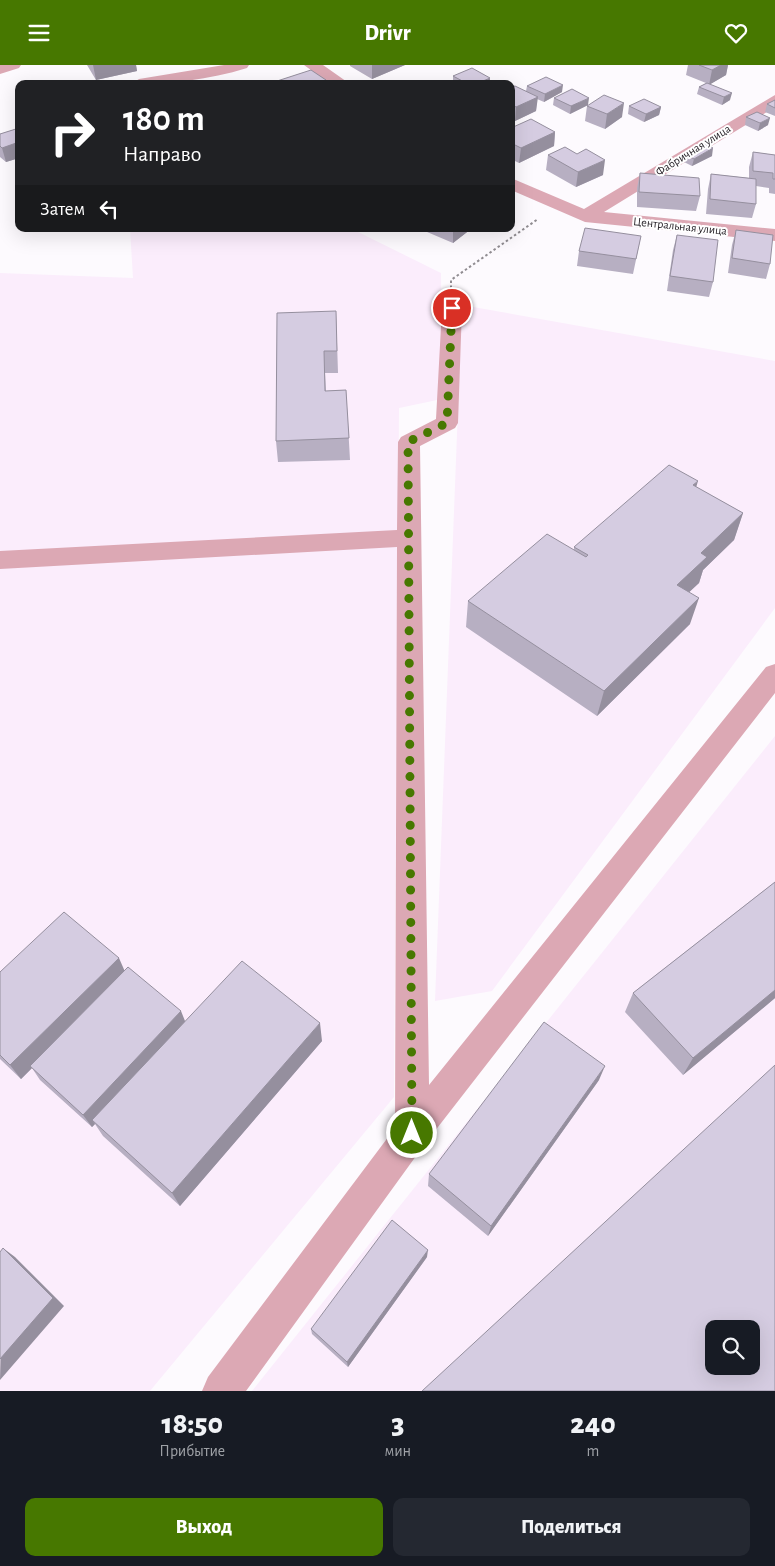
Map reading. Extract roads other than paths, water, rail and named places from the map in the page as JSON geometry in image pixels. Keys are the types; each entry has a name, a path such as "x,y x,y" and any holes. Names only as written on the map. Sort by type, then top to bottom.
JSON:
{"street":[{"path":"0,69 13,65"},
{"path":"165,80 218,72 241,65"},
{"path":"312,65 336,80"},
{"name":"Фабричная улица","path":"586,216 775,100"},
{"name":"Центральная улица","path":"515,185 586,216 775,235"},
{"path":"412,1133 408,442 447,423 452,308"},
{"path":"0,560 409,538"},
{"path":"222,1391 412,1133 775,674"}]}
